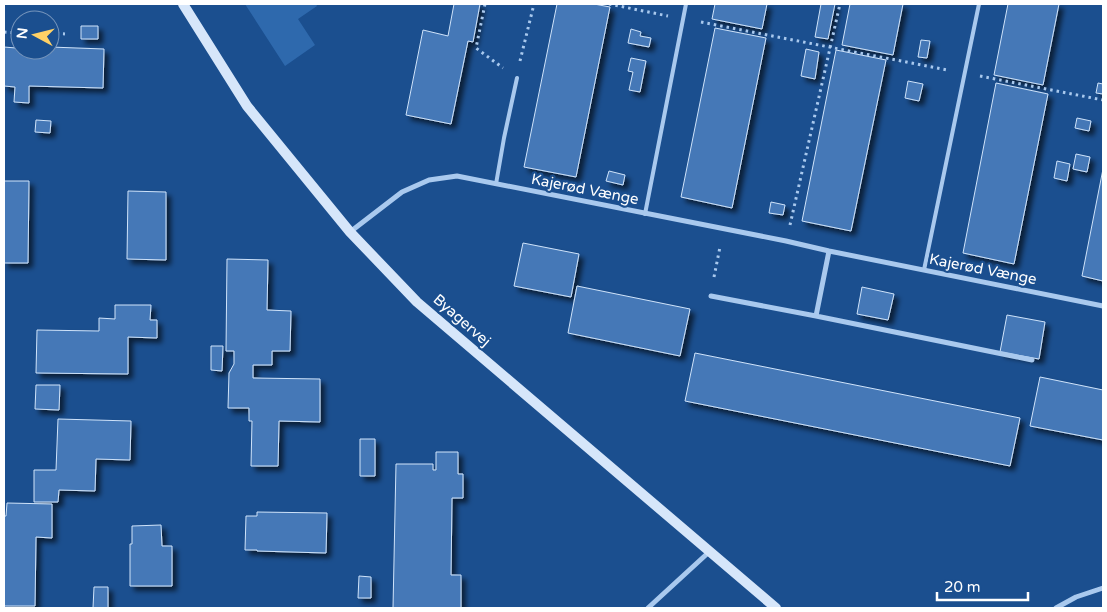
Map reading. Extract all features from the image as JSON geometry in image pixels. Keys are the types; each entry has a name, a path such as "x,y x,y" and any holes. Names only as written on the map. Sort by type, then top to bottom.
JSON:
{"street":[{"name":"Byagervej","path":"183,4 247,106 350,232 417,302 776,608"},
{"name":"Kajerød Vænge","path":"350,232 402,192 429,180 457,176 1103,306"},
{"path":"816,316 829,251"},
{"path":"711,296 1032,360"},
{"path":"648,608 709,552"},
{"path":"1056,608 1076,597 1103,588"}],"lane":[{"path":"645,214 686,4"},
{"path":"924,270 979,4"},
{"path":"496,184 517,78"}],"path":[{"path":"485,4 476,48 517,78 534,4"},
{"path":"609,4 1103,100"},
{"path":"786,241 840,4"},
{"path":"60,34 65,34"},
{"path":"711,296 723,229"}],"shaded area":[{"path":"245,4 316,4 317,6 298,19 315,45 285,66"}],"building":[{"path":"454,4 480,4 473,42 468,41 451,124 406,115 423,30 448,36"},
{"path":"557,4 594,4 610,7 576,177 524,167"},
{"path":"715,4 767,4 762,29 712,19"},
{"path":"821,4 835,4 828,39 815,37"},
{"path":"850,4 903,4 893,55 842,45"},
{"path":"1008,4 1059,4 1043,85 994,75"},
{"path":"81,26 98,26 98,39 81,39"},
{"path":"715,28 766,38 732,208 681,197"},
{"path":"631,29 641,32 640,36 651,38 649,47 628,43"},
{"path":"921,40 930,41 927,58 918,57"},
{"path":"4,47 10,48 10,60 60,60 60,47 104,49 103,88 29,86 29,103 14,102 15,87 4,86"},
{"path":"806,49 819,52 815,79 801,76"},
{"path":"836,50 886,60 851,231 802,221"},
{"path":"631,58 646,61 640,92 629,90 633,72 628,71"},
{"path":"908,81 923,84 919,101 905,98"},
{"path":"996,83 1048,94 1014,264 963,253"},
{"path":"1098,83 1103,84 1103,94 1096,93"},
{"path":"1077,118 1091,121 1089,131 1075,128"},
{"path":"36,120 51,121 50,133 35,132"},
{"path":"1076,154 1090,157 1087,172 1073,169"},
{"path":"1057,161 1070,164 1067,181 1054,178"},
{"path":"1103,169 1103,281 1082,276"},
{"path":"609,171 625,175 623,185 606,181"},
{"path":"4,181 29,181 28,263 4,263"},
{"path":"128,191 166,192 166,260 127,259"},
{"path":"771,202 785,205 783,215 769,213"},
{"path":"523,243 579,254 571,297 514,286"},
{"path":"227,259 268,260 267,310 291,311 290,351 272,351 272,365 253,365 253,378 320,379 320,422 279,421 278,466 251,466 252,421 249,421 249,408 228,408 229,373 234,364 234,351 226,351"},
{"path":"577,286 690,309 680,356 568,333"},
{"path":"862,287 894,294 888,320 857,314"},
{"path":"115,305 151,305 150,320 157,320 157,338 128,337 128,374 36,373 37,330 99,331 99,318 115,319"},
{"path":"1007,315 1045,322 1039,359 1000,352"},
{"path":"211,346 223,346 222,371 211,370"},
{"path":"695,353 1020,418 1010,466 685,401"},
{"path":"1040,377 1103,390 1103,440 1030,426"},
{"path":"36,385 60,385 59,410 35,409"},
{"path":"58,419 131,421 130,460 96,459 95,491 59,490 58,502 34,502 34,470 56,470"},
{"path":"360,439 375,439 375,476 360,476"},
{"path":"436,452 458,452 458,474 463,474 463,498 452,498 451,575 461,575 461,608 393,608 396,464 433,464 433,470 436,470"},
{"path":"7,503 52,504 52,538 36,537 35,606 4,606 4,516 6,516"},
{"path":"257,512 327,513 326,553 245,550 246,516 257,516"},
{"path":"161,525 162,546 172,546 172,586 130,586 132,526"},
{"path":"359,576 371,577 371,598 358,598"},
{"path":"94,587 108,587 108,608 93,608"}]}
